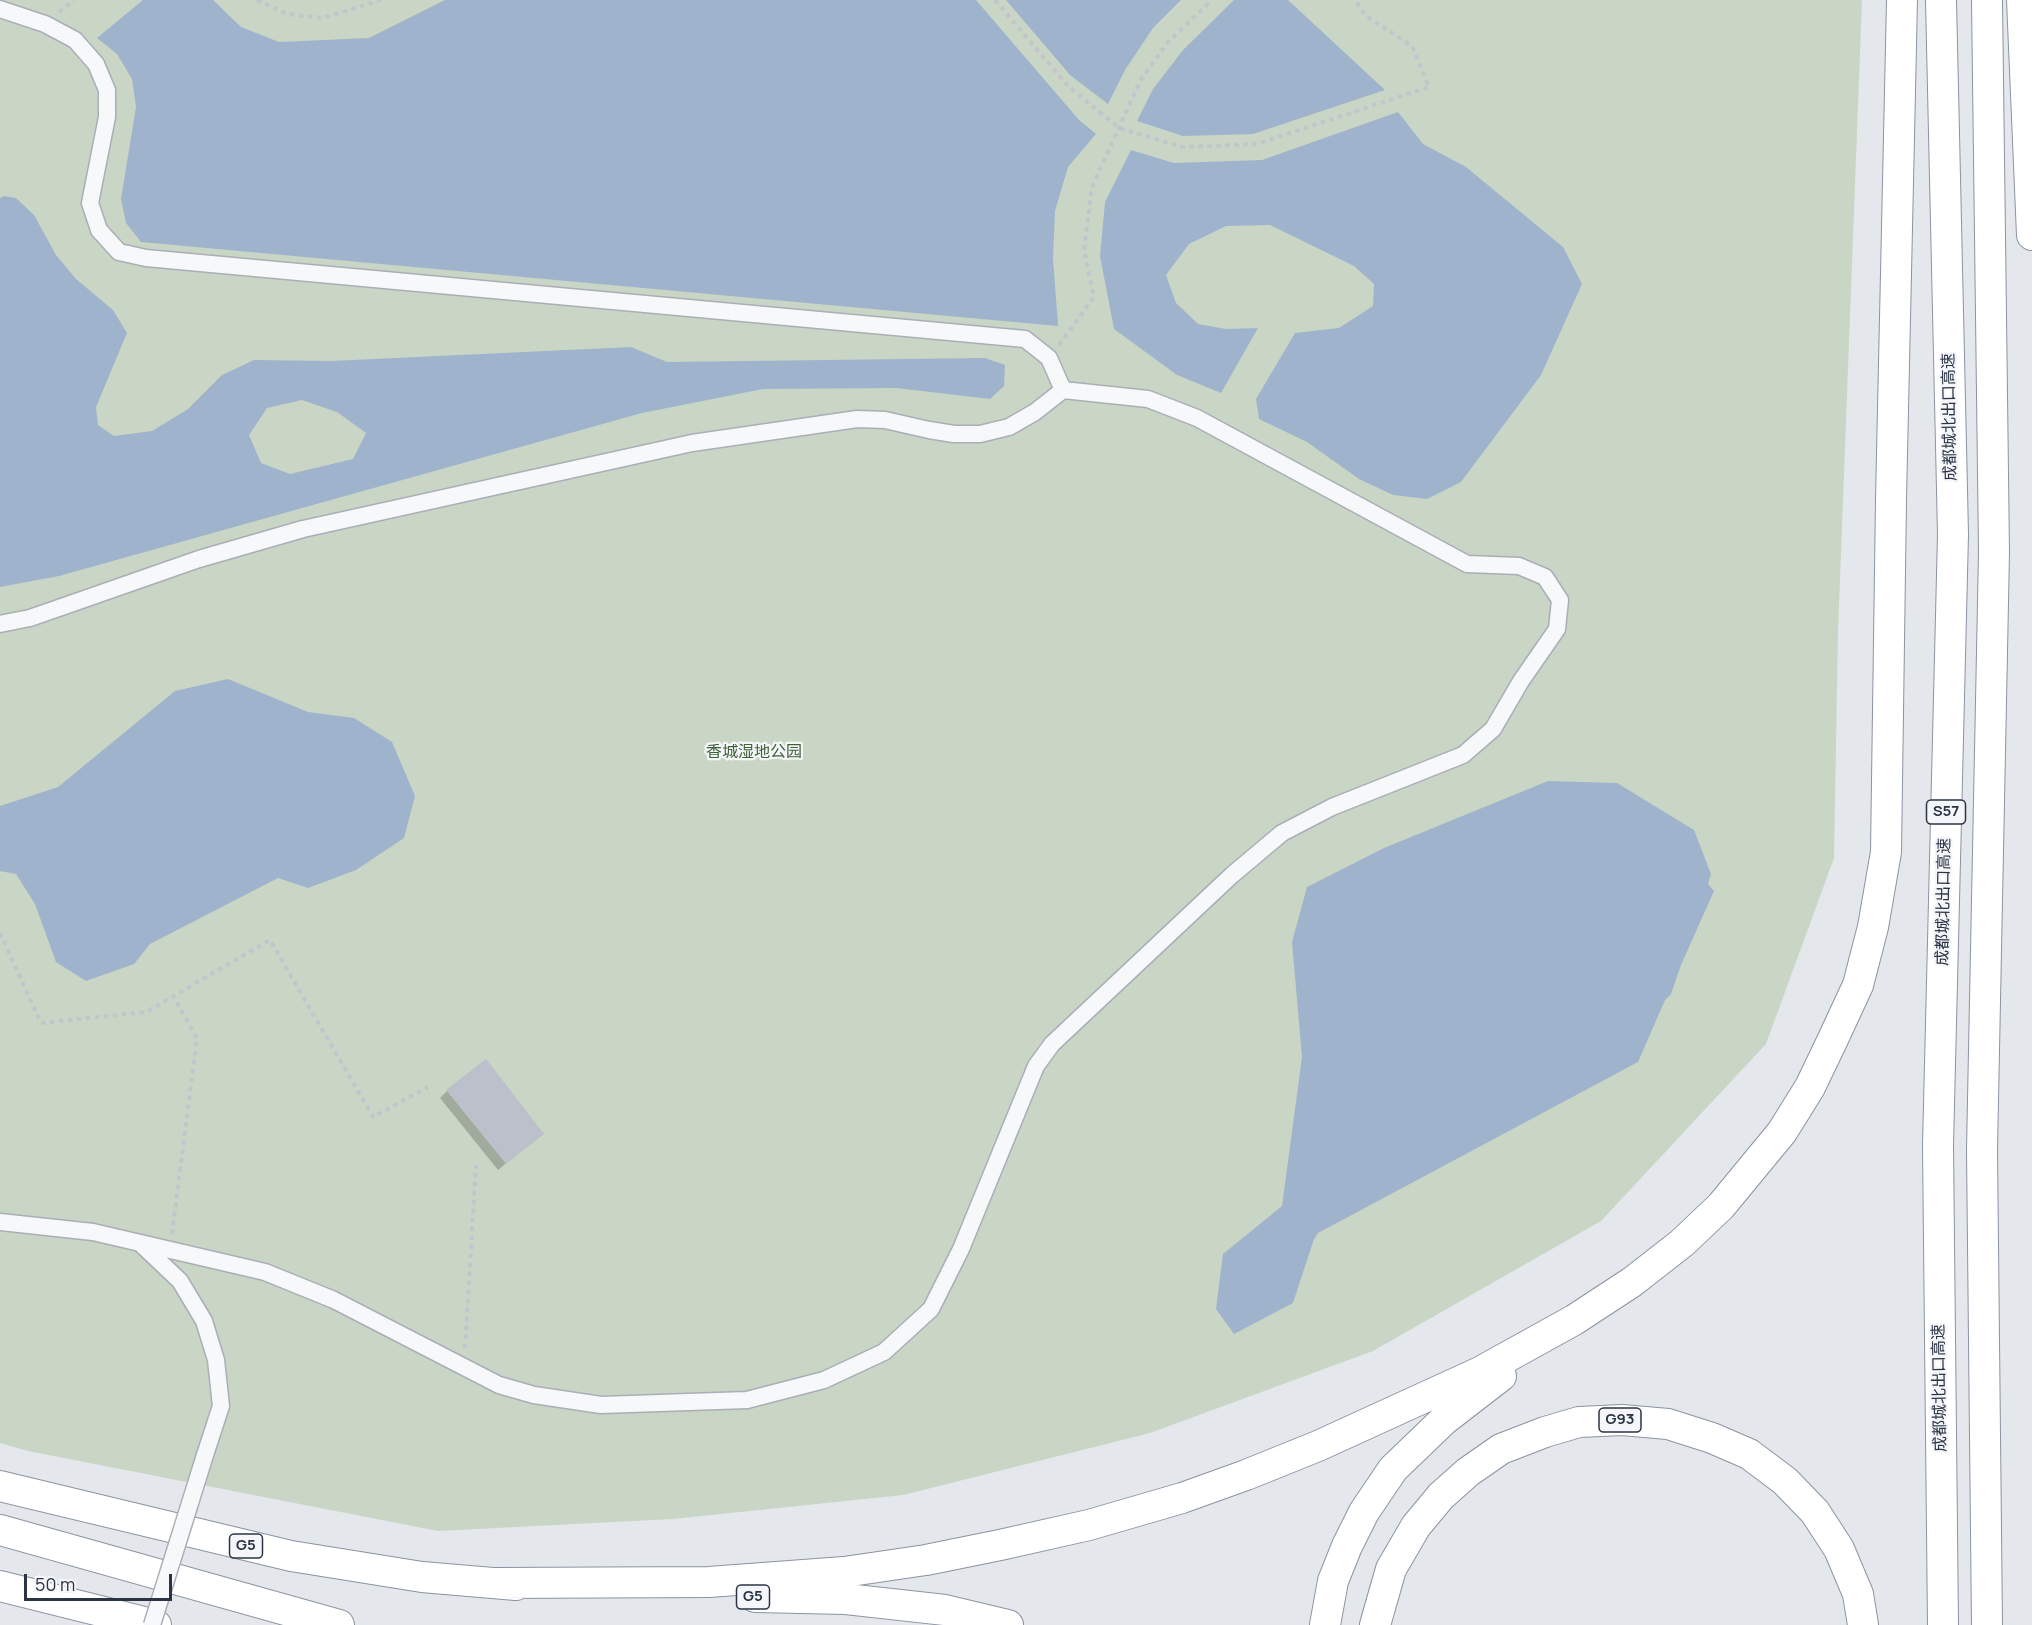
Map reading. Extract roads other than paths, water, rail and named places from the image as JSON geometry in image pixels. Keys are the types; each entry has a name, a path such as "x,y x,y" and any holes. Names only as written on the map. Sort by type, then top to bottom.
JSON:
{"highway":[{"path":"497,1583 709,1582 844,1572 926,1560 1089,1525 1182,1498 1318,1446 1480,1372 1574,1320 1632,1282 1682,1243 1720,1206 1782,1132 1810,1087 1858,985 1873,927 1886,852 1902,0"},
{"name":"成都城北出口高速","path":"1941,0 1953,534 1938,1145 1943,1625"},
{"name":"S57","path":"1987,0 1994,552 1982,1150 1987,1625"},
{"path":"2022,0 2032,236"},
{"path":"1325,1625 1333,1581 1347,1546 1364,1512 1393,1469 1444,1420 1494,1380 1538,1351 1574,1320"},
{"name":"G93","path":"1375,1625 1390,1569 1416,1526 1441,1496 1468,1472 1501,1449 1545,1432 1579,1422 1622,1420 1668,1424 1712,1438 1749,1454 1785,1481 1815,1512 1839,1549 1858,1594 1863,1625"},
{"name":"G5","path":"0,1486 291,1556 422,1577 591,1593 846,1599 945,1610 1008,1625"},
{"path":"0,1530 339,1625"},
{"path":"0,1586 154,1625"},
{"path":"55,1599 132,1625"}],"street":[{"path":"0,9 45,24 75,40 96,64 107,90 107,117 90,203 99,230 119,252 146,258 1024,339 1049,358 1063,390"},
{"path":"0,624 30,618 199,559 303,529 657,450 857,419 885,420 954,434 980,434 1009,427 1035,412 1063,390 1148,399 1197,418 1467,564 1519,566 1545,577 1560,600 1557,629 1521,681 1493,729 1463,755 1332,807 1282,833 1232,875 1052,1044 1036,1066 961,1250 932,1309 884,1352 824,1380 747,1400 601,1405 534,1395 499,1385 334,1300 266,1272 93,1232 0,1222"},
{"path":"139,1242 180,1281 204,1321 216,1360 221,1406 154,1625"}],"water":[{"path":"143,0 213,0 241,27 279,42 369,38 445,0 976,0 1079,120 1096,134 1068,167 1055,211 1053,258 1058,326 141,242 126,223 121,199 136,107 132,79 117,54 97,38"},
{"path":"1006,0 1181,0 1153,28 1125,70 1108,104 1070,75"},
{"path":"1234,0 1288,0 1385,90 1253,134 1183,136 1137,121 1153,89 1183,50"},
{"path":"1398,112 1423,144 1466,167 1563,247 1582,284 1541,375 1461,482 1427,499 1393,495 1359,479 1307,442 1259,419 1256,399 1295,333 1339,328 1373,306 1374,284 1354,266 1270,225 1226,226 1189,244 1166,275 1176,303 1198,324 1226,329 1258,328 1221,393 1177,375 1114,329 1100,256 1105,202 1131,150 1174,163 1262,160"},
{"path":"4,196 16,198 34,215 56,255 76,279 113,310 127,333 96,407 98,425 114,436 152,431 188,409 222,375 254,360 331,361 631,347 667,362 985,358 1005,365 1004,386 990,399 896,388 763,389 642,413 59,576 0,587 0,198","holes":["302,400 337,412 366,433 353,459 290,474 261,463 249,435 267,408"]},
{"path":"228,679 308,712 354,718 392,742 415,796 404,838 356,870 308,888 278,878 150,944 134,964 86,981 56,962 35,904 16,874 0,871 0,806 58,787 175,691"},
{"path":"1548,781 1617,783 1694,830 1711,874 1708,884 1714,891 1681,965 1671,994 1665,1000 1638,1062 1318,1233 1293,1303 1234,1334 1216,1309 1223,1254 1282,1206 1302,1057 1292,942 1307,887 1384,848"}],"park label":[{"name":"香城湿地公园","path":"754,753"}]}
